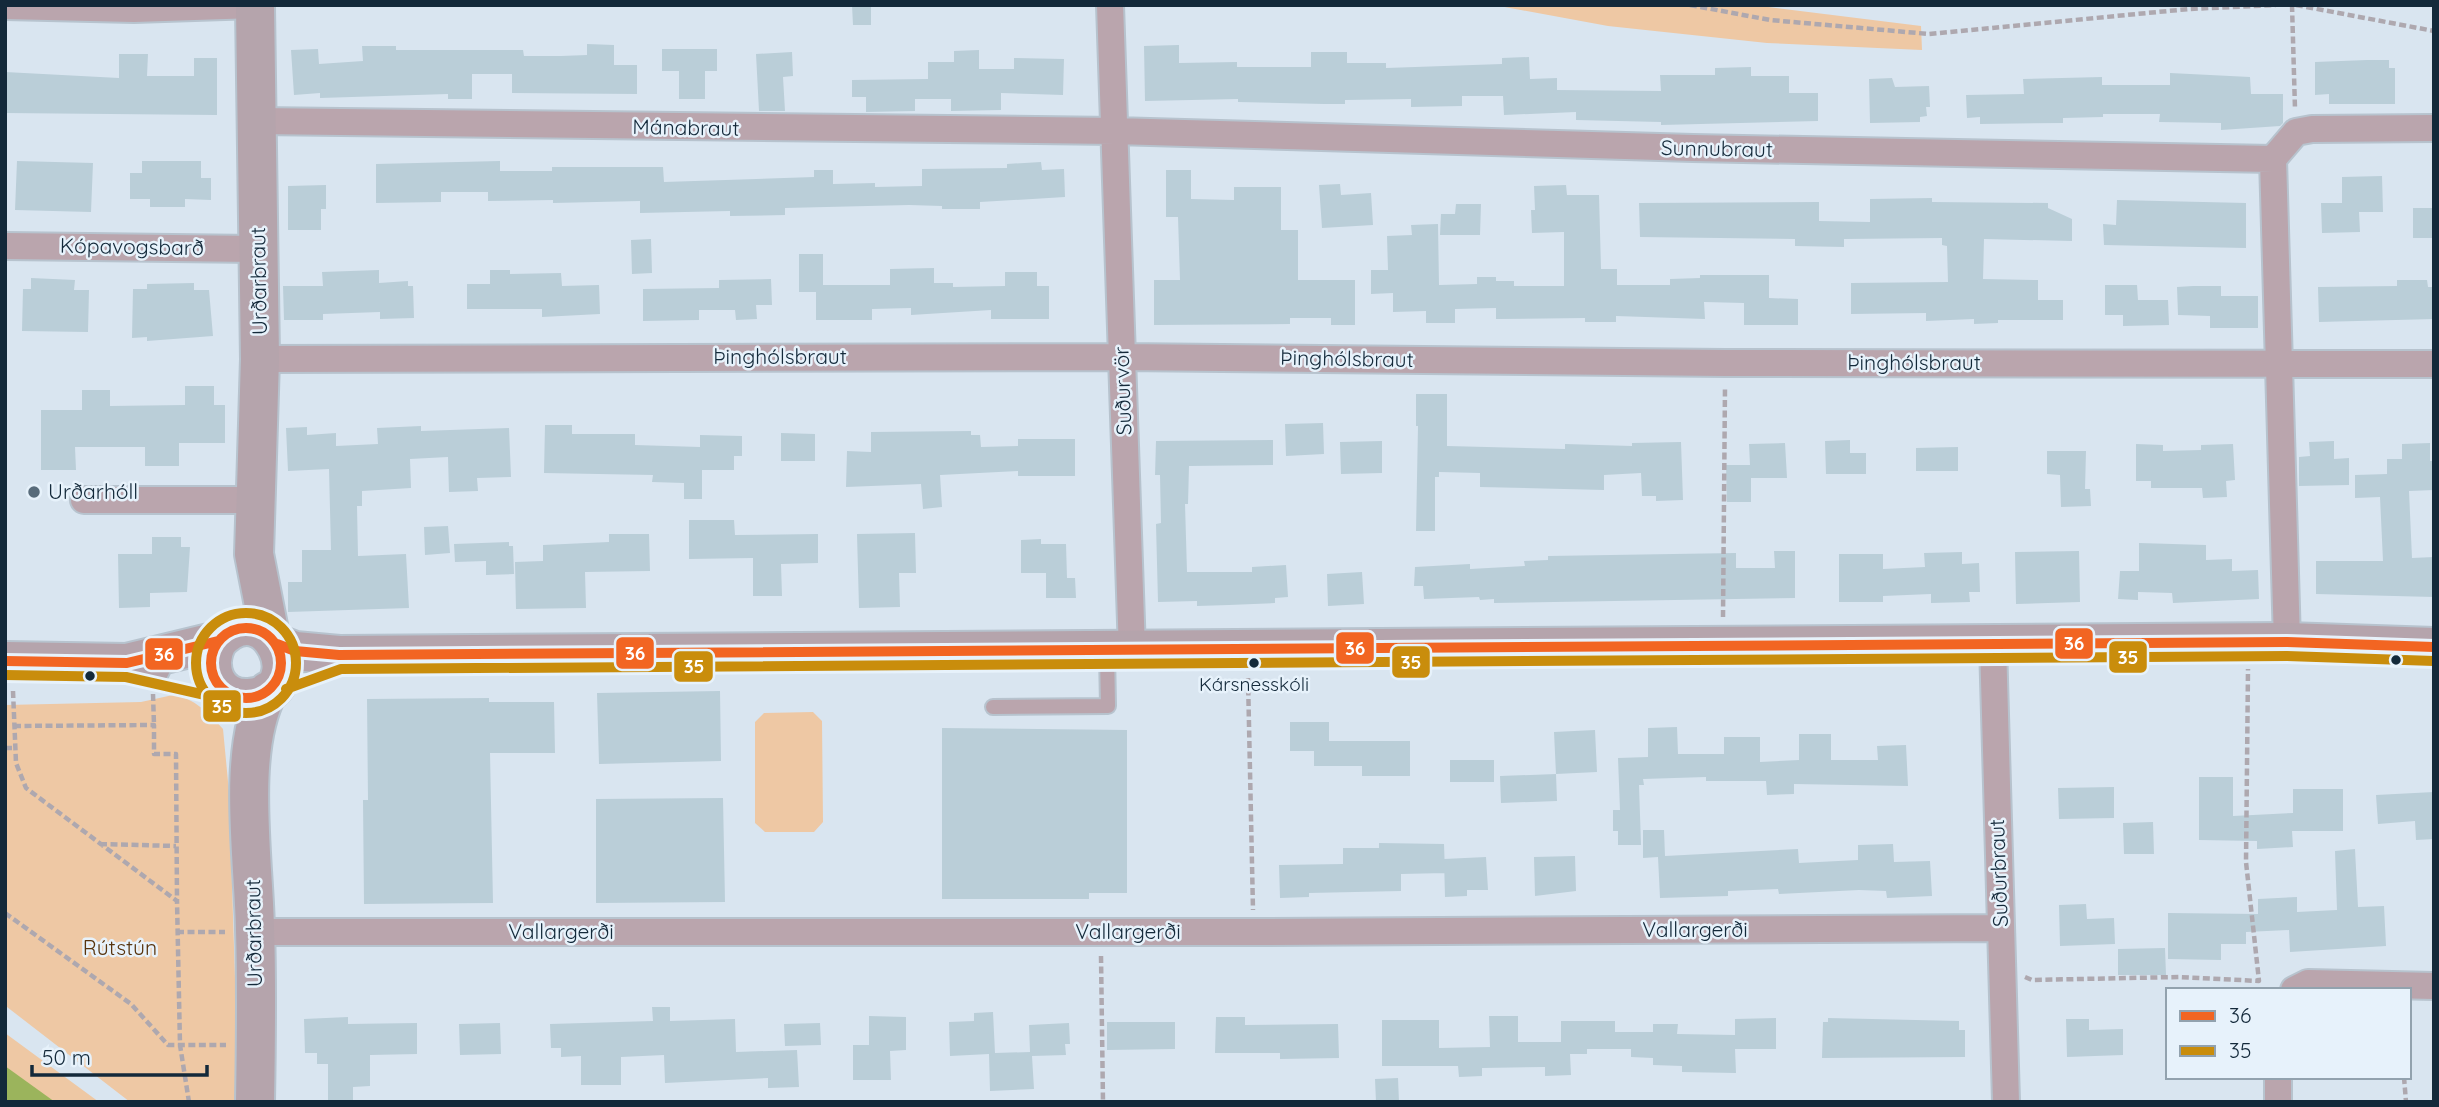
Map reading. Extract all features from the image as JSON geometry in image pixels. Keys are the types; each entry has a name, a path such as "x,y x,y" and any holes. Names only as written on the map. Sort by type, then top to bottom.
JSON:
{"street":[{"path":"1110,5 1115,131"},
{"path":"5,6 256,6"},
{"name":"Urðarbraut","path":"255,1102 256,932 250,764 256,720 274,662 254,554 260,359 256,6"},
{"name":"Mánabraut","path":"257,121 1115,131"},
{"path":"2287,642 2273,159 2296,132 2312,129 2434,128"},
{"name":"Sunnubraut","path":"1115,131 1693,148 2273,159"},
{"name":"Suðurvör","path":"1115,131 1122,357 1120,651"},
{"name":"Kópavogsbarð","path":"5,246 259,249"},
{"name":"Þinghólsbraut","path":"260,359 1122,357 1725,363 2434,364"},
{"path":"84,499 256,500"},
{"name":"Urðarbraut","path":"222,636 254,554"},
{"path":"140,674 222,636 249,627 274,662"},
{"path":"220,687 210,662 222,636"},
{"path":"9,676 176,672 245,698 274,662 295,651 339,656 2287,642 2434,647"},
{"name":"Suðurbraut","path":"1993,644 2006,1102"},
{"name":"Urðarbraut","path":"220,687 250,764"},
{"name":"Vallargerði","path":"256,932 1254,932 2001,928"},
{"path":"2298,988 2308,983 2434,986"},
{"path":"2278,1079 2278,1102"}],"lane":[{"path":"993,708 1108,706 1120,651"}],"path":[{"path":"1690,5 1770,20 1947,34 2189,9 2276,5"},
{"path":"2296,132 2294,5 2434,31"},
{"path":"1723,619 1725,363"},
{"path":"1247,649 1254,932"},
{"path":"2002,965 2032,980 2179,977 2259,981 2246,862 2248,659"},
{"path":"140,674 153,725 154,754 176,754 180,1045 188,1102"},
{"path":"9,676 19,775 26,788 177,901"},
{"path":"14,726 153,725"},
{"path":"5,748 15,748"},
{"path":"99,844 176,846"},
{"path":"5,913 131,1004 168,1045 256,1045"},
{"path":"177,932 256,932"},
{"path":"1100,932 1103,1102"},
{"path":"2404,1079 2406,1102"}],"green space":[{"path":"1494,5 1753,5 1921,26 1922,50 1767,43 1608,26"},
{"name":"Rútstún","path":"173,695 194,703 223,729 229,792 239,1102 130,1102 7,1007 5,1010 5,705 141,702"},
{"path":"813,712 822,721 823,822 814,832 765,832 755,823 755,722 764,713"},
{"path":"5,1033 99,1102 5,1102"}],"shaded area":[{"path":"5,1066 55,1102 5,1102"}],"building":[{"path":"852,5 871,5 871,25 853,25"},
{"path":"587,44 614,45 614,65 637,65 637,94 512,93 512,74 472,74 472,99 448,99 448,94 320,98 320,93 294,95 291,50 318,49 319,64 363,61 362,46 396,46 396,50 523,50 524,56 561,56 587,55"},
{"path":"1179,45 1179,63 1237,62 1237,67 1311,67 1311,52 1347,52 1347,63 1386,63 1386,68 1502,64 1502,58 1529,57 1530,79 1557,78 1557,90 1661,91 1660,75 1715,75 1715,68 1751,67 1751,76 1789,76 1789,93 1818,93 1818,121 1661,125 1661,122 1576,120 1576,112 1504,115 1503,96 1462,96 1462,106 1411,107 1411,99 1345,100 1345,104 1238,102 1238,99 1145,101 1144,46"},
{"path":"662,49 717,49 717,71 705,71 705,99 679,99 679,71 662,71"},
{"path":"979,50 979,69 1014,69 1014,58 1064,59 1063,95 1001,93 1001,110 951,111 951,99 915,99 915,111 866,112 866,97 852,97 852,80 928,79 928,62 954,62 954,51"},
{"path":"792,52 793,76 783,77 785,111 759,111 756,54"},
{"path":"119,54 148,54 147,76 194,76 194,58 217,58 217,115 5,113 5,72 119,78"},
{"path":"2389,60 2389,68 2395,68 2395,104 2329,104 2329,94 2315,95 2315,62"},
{"path":"2170,73 2250,77 2251,94 2283,94 2283,123 2280,126 2221,130 2221,123 2159,122 2160,114 2103,114 2103,117 2063,118 2063,123 1980,124 1980,117 1967,118 1966,95 2024,94 2023,79 2102,77 2102,85 2170,85"},
{"path":"1892,78 1895,87 1929,86 1930,107 1926,107 1927,116 1920,117 1920,122 1870,123 1869,79"},
{"path":"17,161 93,163 91,212 15,210"},
{"path":"142,161 201,161 201,178 211,178 211,200 185,199 185,207 150,207 150,199 130,199 130,173 142,173"},
{"path":"500,161 500,171 552,171 552,167 663,167 664,182 814,177 814,170 833,170 833,184 875,183 875,187 922,186 922,169 1007,168 1007,164 1041,162 1042,170 1064,169 1065,197 980,202 980,209 942,209 942,206 909,205 785,208 785,215 730,216 730,211 640,213 640,201 488,201 488,192 441,192 441,202 376,203 376,164"},
{"path":"1166,170 1191,170 1191,199 1234,200 1234,187 1281,187 1281,230 1298,230 1298,280 1355,280 1355,325 1331,325 1331,318 1290,318 1290,324 1154,325 1154,280 1180,280 1178,217 1166,217"},
{"path":"2382,176 2383,212 2359,212 2360,232 2322,233 2321,203 2342,203 2342,177"},
{"path":"1340,184 1341,195 1371,193 1373,225 1322,228 1319,185"},
{"path":"326,185 326,209 321,209 321,230 288,230 288,186"},
{"path":"1566,185 1567,195 1599,195 1601,269 1617,269 1617,285 1670,285 1670,279 1700,278 1700,275 1769,275 1769,298 1798,299 1798,325 1744,325 1744,303 1704,302 1705,319 1616,316 1616,322 1585,322 1585,318 1496,319 1496,308 1455,309 1455,323 1426,323 1426,311 1393,312 1393,293 1371,294 1371,270 1388,270 1387,236 1412,235 1411,225 1438,224 1439,285 1477,284 1477,277 1496,277 1496,281 1514,281 1514,286 1564,286 1564,232 1532,233 1531,210 1535,210 1534,186"},
{"path":"1932,198 1932,202 2048,203 2048,208 2072,219 2072,241 1984,239 1983,279 2038,280 2038,300 2063,300 2063,320 1998,320 1998,323 1974,324 1974,319 1926,321 1926,313 1851,314 1851,283 1948,282 1947,246 1942,245 1942,238 1844,239 1844,247 1795,246 1795,239 1640,237 1639,203 1819,202 1819,221 1870,222 1870,199"},
{"path":"2117,200 2246,203 2246,248 2104,245 2103,224 2116,225"},
{"path":"1456,204 1481,204 1480,235 1440,235 1441,214 1455,214"},
{"path":"2413,208 2434,208 2434,238 2413,238"},
{"path":"651,239 652,273 632,274 631,240"},
{"path":"799,254 823,254 823,285 890,285 890,269 934,268 934,283 953,283 953,287 1005,286 1005,272 1037,272 1037,286 1049,286 1049,319 991,319 991,310 911,315 911,308 872,309 872,320 816,320 816,292 799,292"},
{"path":"379,270 379,283 408,281 408,286 413,286 414,318 380,319 380,312 323,314 323,320 284,320 283,286 323,286 322,272"},
{"path":"490,270 510,270 510,274 561,273 562,286 599,285 600,314 542,317 542,309 467,309 467,284 490,284"},
{"path":"31,278 75,280 74,290 89,290 88,332 22,331 23,289 31,289"},
{"path":"771,279 772,305 756,305 757,319 736,320 735,310 699,310 699,320 643,321 643,289 719,288 719,280"},
{"path":"2397,280 2427,280 2428,287 2434,287 2434,319 2319,322 2318,287 2397,286"},
{"path":"194,283 194,290 209,290 213,336 147,341 147,337 132,338 133,289 147,289 147,284"},
{"path":"2105,285 2137,285 2138,300 2168,300 2169,325 2123,326 2123,315 2105,315"},
{"path":"2221,286 2221,296 2258,296 2258,328 2210,328 2210,316 2178,315 2177,287"},
{"path":"185,386 214,386 214,405 225,405 225,443 179,443 179,466 145,466 145,447 75,447 76,470 41,470 41,410 82,410 82,390 110,390 110,406 185,405"},
{"path":"1416,394 1447,394 1447,446 1565,449 1565,444 1632,446 1632,443 1681,442 1683,500 1656,501 1656,496 1642,496 1641,473 1604,475 1604,490 1480,487 1480,473 1439,472 1439,477 1435,477 1435,531 1416,531"},
{"path":"1323,423 1324,454 1286,456 1285,424"},
{"path":"545,425 572,425 572,434 635,434 635,445 700,447 700,435 742,436 742,456 734,456 734,470 702,470 702,499 684,499 684,483 652,482 653,475 544,473"},
{"path":"421,426 421,431 509,428 511,477 477,478 478,491 449,492 448,457 410,459 411,488 362,491 362,506 357,506 358,556 406,554 409,608 288,612 288,582 302,582 302,550 331,550 329,469 288,471 286,428 307,427 307,435 336,433 336,446 378,444 377,428"},
{"path":"971,431 971,435 980,435 981,447 1018,446 1018,439 1075,439 1075,476 1018,476 1018,471 940,475 942,507 923,509 921,484 846,487 847,451 871,452 871,432"},
{"path":"781,433 815,434 815,461 781,461"},
{"path":"1273,440 1273,465 1189,466 1188,504 1185,504 1187,572 1252,572 1252,567 1286,565 1288,597 1275,598 1275,603 1229,605 1197,606 1197,601 1158,602 1156,524 1161,523 1160,475 1155,475 1156,441"},
{"path":"1850,440 1850,453 1866,453 1866,474 1826,474 1825,441"},
{"path":"1382,441 1382,473 1341,474 1340,442"},
{"path":"2334,441 2334,459 2349,458 2349,485 2299,486 2299,457 2310,456 2309,442"},
{"path":"1785,443 1787,478 1751,478 1751,502 1727,502 1726,465 1750,465 1749,444"},
{"path":"2430,443 2430,461 2434,461 2434,490 2409,491 2412,558 2434,557 2434,597 2316,594 2316,561 2383,561 2380,497 2355,498 2355,475 2387,474 2387,459 2402,459 2402,444"},
{"path":"2136,444 2163,445 2163,451 2201,450 2201,445 2233,444 2235,480 2226,481 2227,497 2203,498 2202,488 2151,488 2151,481 2136,481"},
{"path":"1958,447 1958,471 1916,471 1916,448"},
{"path":"2047,451 2086,451 2085,489 2090,489 2091,506 2061,507 2060,475 2047,474"},
{"path":"689,520 734,520 735,535 818,534 818,563 781,564 782,596 753,596 753,558 689,559"},
{"path":"448,526 450,553 425,555 424,527"},
{"path":"915,533 916,573 899,573 900,607 859,608 857,534"},
{"path":"609,534 649,534 650,571 585,572 586,608 516,609 515,562 543,561 543,545 609,542"},
{"path":"152,537 181,537 181,547 190,547 187,592 150,593 150,607 119,608 118,554 152,554"},
{"path":"1041,539 1041,544 1066,544 1067,578 1075,578 1076,598 1046,598 1046,573 1021,573 1021,540"},
{"path":"509,542 509,546 513,546 514,574 486,575 486,561 455,562 454,544"},
{"path":"2139,543 2206,545 2206,560 2232,559 2232,571 2258,570 2259,599 2173,603 2172,593 2138,592 2138,600 2118,599 2120,571 2139,571"},
{"path":"1774,551 1795,551 1795,598 1494,603 1494,599 1480,600 1479,597 1424,599 1423,586 1414,586 1415,567 1470,564 1470,569 1525,566 1524,561 1548,560 1548,556 1736,553 1736,568 1775,568"},
{"path":"2079,551 2080,602 2016,604 2015,552"},
{"path":"1962,552 1962,564 1979,563 1980,592 1969,592 1970,602 1931,603 1931,594 1883,596 1883,602 1839,602 1839,554 1883,554 1883,569 1925,567 1924,553"},
{"path":"1362,572 1364,604 1328,606 1327,574"},
{"path":"720,691 721,761 599,764 597,693"},
{"path":"489,698 489,702 554,702 555,753 490,753 493,903 364,904 363,800 368,800 367,699"},
{"path":"1290,722 1329,722 1329,741 1410,741 1410,776 1362,776 1362,766 1314,766 1314,751 1290,751"},
{"path":"1677,727 1678,754 1724,754 1724,737 1760,737 1760,762 1799,760 1799,734 1831,734 1831,760 1878,760 1877,746 1906,745 1908,786 1794,784 1794,794 1767,795 1766,781 1706,781 1706,777 1643,779 1644,785 1639,785 1641,845 1618,845 1618,831 1613,831 1613,810 1620,810 1618,758 1648,757 1648,728"},
{"path":"942,728 1127,730 1127,893 1089,893 1089,899 942,899"},
{"path":"1595,730 1597,772 1556,774 1554,732"},
{"path":"1450,760 1494,760 1494,782 1450,782"},
{"path":"1556,774 1557,801 1501,803 1500,776"},
{"path":"2199,777 2233,777 2233,816 2293,813 2293,789 2343,789 2343,831 2292,831 2293,847 2257,849 2257,841 2199,840"},
{"path":"2114,787 2114,818 2059,819 2058,788"},
{"path":"2434,792 2434,839 2416,840 2415,821 2378,824 2376,795"},
{"path":"723,798 725,902 596,903 596,799"},
{"path":"2153,822 2154,854 2124,854 2123,823"},
{"path":"1643,830 1664,830 1665,856 1798,849 1799,863 1858,860 1858,845 1893,844 1894,862 1930,861 1932,896 1887,898 1886,891 1859,890 1779,894 1778,889 1728,891 1728,896 1660,898 1658,857 1643,858"},
{"path":"1379,843 1444,844 1445,873 1401,874 1401,891 1309,893 1309,897 1280,898 1279,865 1343,864 1343,848 1379,848"},
{"path":"2355,849 2358,907 2384,906 2386,946 2290,952 2289,930 2246,932 2246,944 2221,944 2221,960 2168,959 2168,913 2258,914 2258,899 2297,897 2297,912 2337,910 2335,851"},
{"path":"1575,856 1576,891 1535,896 1534,857"},
{"path":"1486,857 1488,890 1467,890 1467,896 1445,897 1444,859"},
{"path":"2086,904 2087,919 2114,918 2115,944 2060,946 2059,905"},
{"path":"2165,948 2166,975 2118,975 2118,949"},
{"path":"652,1007 670,1007 670,1021 735,1019 736,1052 797,1050 799,1087 768,1088 768,1078 665,1083 664,1055 621,1057 621,1085 581,1085 581,1056 561,1057 561,1048 551,1048 550,1024 653,1021"},
{"path":"993,1012 995,1053 1030,1052 1029,1025 1069,1023 1070,1044 1065,1044 1066,1055 1032,1056 1034,1089 990,1091 989,1054 950,1056 949,1022 974,1021 974,1013"},
{"path":"869,1016 906,1017 906,1050 890,1051 891,1080 853,1080 853,1045 869,1045"},
{"path":"1489,1016 1518,1016 1518,1042 1561,1042 1561,1021 1615,1021 1615,1032 1653,1032 1653,1024 1678,1024 1677,1034 1735,1035 1735,1019 1776,1018 1776,1049 1735,1049 1736,1073 1682,1072 1682,1066 1653,1065 1653,1058 1631,1057 1631,1049 1587,1049 1587,1054 1570,1054 1571,1075 1545,1076 1545,1067 1482,1068 1482,1076 1459,1077 1458,1066 1382,1066 1382,1020 1439,1020 1439,1048 1490,1047"},
{"path":"348,1017 348,1024 417,1023 417,1054 370,1055 370,1086 353,1087 353,1102 328,1102 328,1064 317,1064 317,1053 305,1053 304,1019"},
{"path":"1216,1017 1245,1017 1245,1025 1338,1024 1339,1058 1280,1059 1280,1053 1215,1053"},
{"path":"1828,1018 1959,1021 1959,1030 1965,1030 1965,1057 1822,1058 1823,1022 1828,1022"},
{"path":"2066,1019 2089,1019 2089,1030 2123,1029 2123,1055 2067,1057"},
{"path":"1107,1022 1175,1022 1175,1049 1107,1050"},
{"path":"500,1023 501,1054 460,1055 459,1024"},
{"path":"820,1023 821,1045 785,1046 784,1024"},
{"path":"1398,1078 1399,1102 1376,1102 1375,1079"}],"transit line":[{"name":"35","path":"246,613 265,617 281,628 292,644 296,663 292,682 281,698 265,709 246,713 227,709 211,698 200,682 196,663 200,644 211,628 227,617 246,613"},
{"name":"36","path":"246,628 271,638 281,663 271,688 246,698 221,688 211,663 221,638 246,628"},
{"name":"36","path":"5,661 127,663 218,641"},
{"name":"36","path":"277,644 295,651 339,655 2287,642 2434,647"},
{"name":"35","path":"286,689 341,669 2287,656 2434,661"},
{"name":"35","path":"5,675 126,677 214,697"}],"place":[{"name":"Urðarhóll","path":"34,492"},
{"name":"Kársnesskóli","path":"1254,663"}]}
